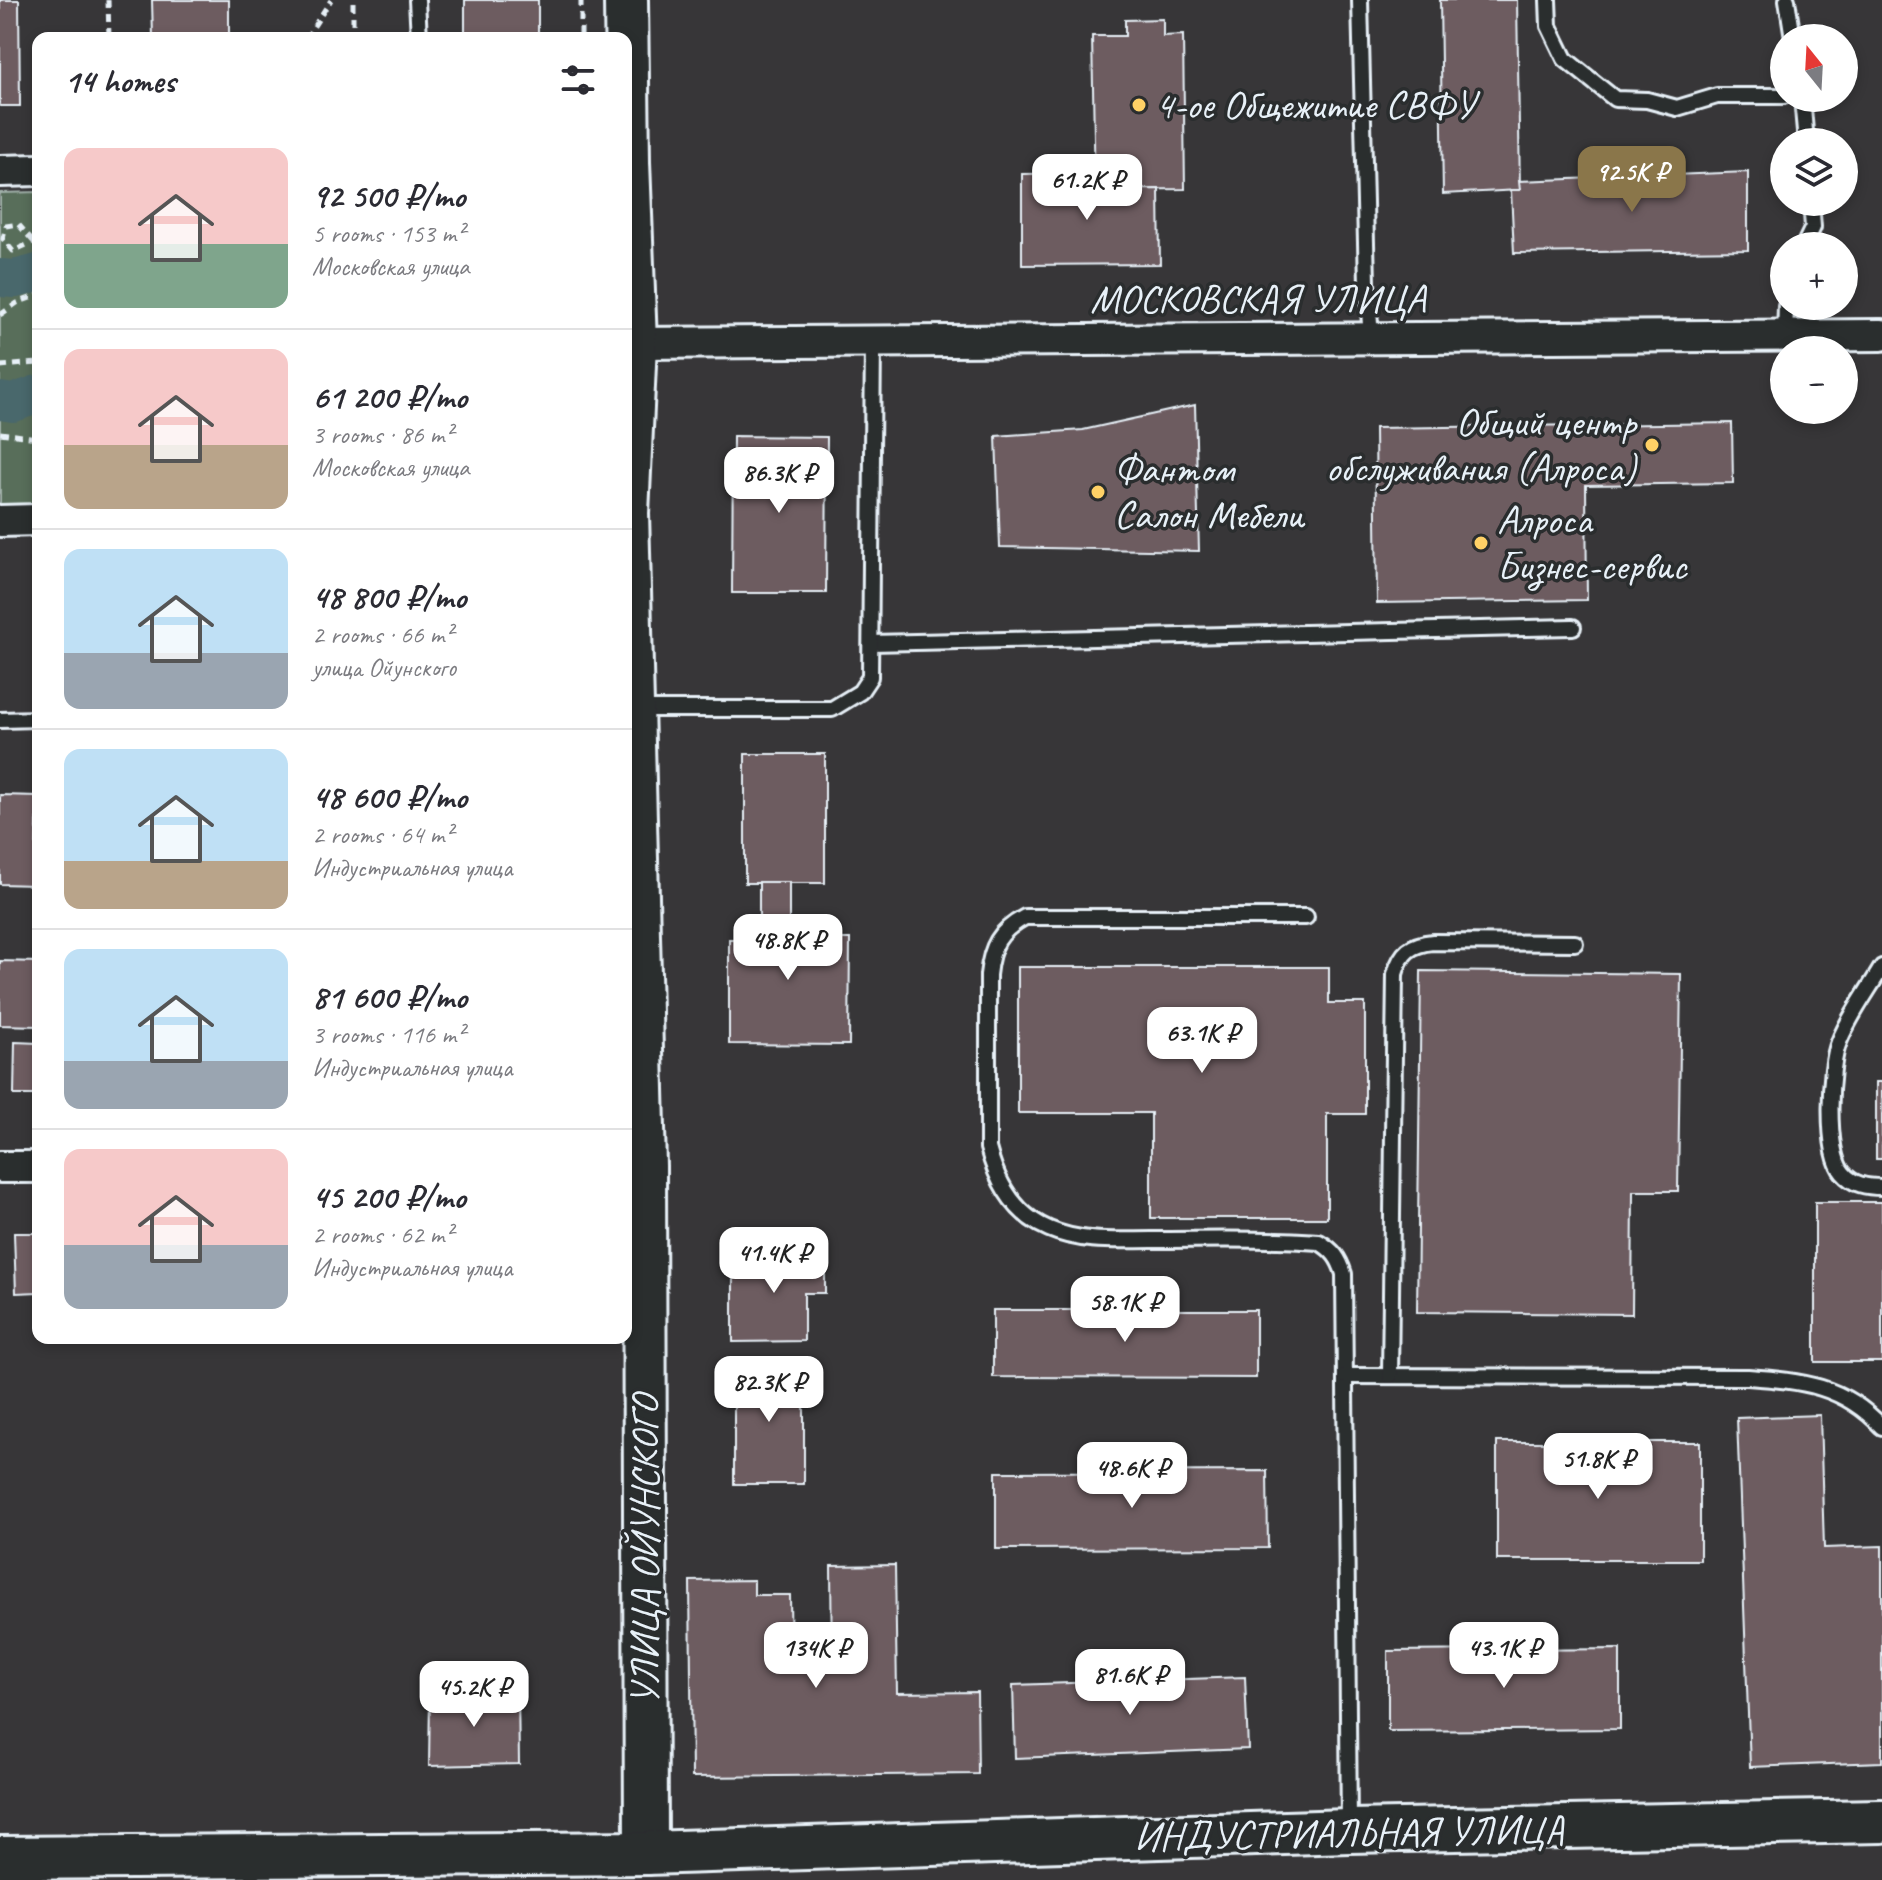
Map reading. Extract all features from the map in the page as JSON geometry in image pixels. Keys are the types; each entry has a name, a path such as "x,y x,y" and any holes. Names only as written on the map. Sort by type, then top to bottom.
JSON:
{"main road":[{"name":"УЛИЦА ОЙУНСКОГО","path":"626,0 626,32"},
{"name":"УЛИЦА ОЙУНСКОГО","path":"632,275 635,343 632,400"},
{"name":"УЛИЦА ОЙУНСКОГО","path":"632,709 635,1166 646,1853"},
{"name":"ИНДУСТРИАЛЬНАЯ УЛИЦА","path":"0,1858 646,1853 1349,1831 1882,1821"}],"street":[{"path":"0,171 32,170"},
{"name":"МОСКОВСКАЯ УЛИЦА","path":"635,343 1371,338 1786,321 1882,335"},
{"path":"0,521 32,520"},
{"path":"0,1167 32,1167"}],"lane":[{"path":"417,0 419,32"},
{"path":"1360,0 1371,338"},
{"path":"1548,0 1549,26 1565,59 1615,99 1647,100 1677,108 1717,96 1770,96"},
{"path":"1787,0 1791,24"},
{"path":"632,709 832,709 860,692 870,677 873,341"},
{"path":"871,643 1573,627"},
{"path":"0,720 32,719"},
{"path":"1306,917 1025,917 1010,925 998,936 990,953 988,1148 994,1171 1006,1193 1023,1212 1048,1229 1091,1240 1319,1242 1331,1249 1339,1259 1344,1274 1349,1831"},
{"path":"1390,1376 1395,974 1399,959 1417,944 1433,942 1575,943"},
{"path":"1882,967 1845,1030 1835,1055 1832,1147 1843,1174 1866,1187 1882,1187"},
{"path":"1345,1376 1748,1377 1784,1380 1820,1386 1849,1399 1882,1427"}],"path":[{"path":"108,0 109,32"},
{"path":"310,32 331,0"},
{"path":"353,0 353,32"},
{"path":"581,0 581,32"},
{"path":"32,236 18,224 6,226 2,240 13,251 32,242"},
{"path":"0,315 32,297"},
{"path":"0,366 32,363"},
{"path":"0,433 32,437"}],"green space":[{"path":"32,192 32,507 0,508 0,193"}],"building":[{"path":"0,0 19,0 20,106 0,106"},
{"path":"152,0 229,0 229,32 153,32"},
{"path":"465,0 538,0 538,32 465,32"},
{"path":"1440,0 1517,0 1520,190 1443,194"},
{"name":"4-ое Общежитие СВФУ","path":"1163,19 1163,36 1183,35 1185,189 1095,190 1092,36 1125,36 1125,20"},
{"path":"1748,172 1748,250 1514,253 1511,190 1520,190 1519,181"},
{"path":"1095,173 1095,190 1159,189 1160,264 1022,265 1022,174"},
{"name":"Фантом Салон Мебели","path":"1195,405 1199,551 1000,547 996,436 1083,430"},
{"name":"Алроса Бизнес-сервис","path":"1732,423 1733,483 1586,485 1587,600 1377,603 1375,428"},
{"path":"733,436 827,437 826,593 732,593"},
{"path":"745,754 825,754 825,883 745,883"},
{"path":"0,795 32,796 32,885 0,884"},
{"path":"759,882 789,882 789,939 850,939 849,1045 729,1044 729,939 759,939"},
{"path":"0,961 32,962 32,1026 0,1025"},
{"path":"1018,967 1329,967 1329,1003 1365,1003 1365,1114 1327,1114 1327,1218 1151,1218 1151,1113 1018,1113"},
{"path":"1421,971 1681,974 1678,1191 1633,1191 1632,1314 1417,1312"},
{"path":"15,1042 32,1043 32,1095 14,1095"},
{"path":"1876,1082 1882,1082 1882,1159 1876,1159"},
{"path":"1815,1202 1882,1202 1882,1362 1815,1362"},
{"path":"14,1233 32,1233 32,1292 16,1293"},
{"path":"733,1255 825,1255 825,1293 804,1293 804,1341 733,1342"},
{"path":"993,1310 1256,1310 1256,1378 993,1377"},
{"path":"734,1363 804,1363 804,1484 734,1484"},
{"path":"1820,1415 1824,1548 1882,1546 1882,1762 1750,1767 1737,1418"},
{"path":"1497,1442 1700,1442 1700,1560 1497,1560"},
{"path":"1267,1471 1268,1548 996,1549 996,1472"},
{"path":"895,1565 897,1693 977,1692 978,1774 692,1777 690,1581 754,1580 754,1595 790,1595 791,1667 832,1667 831,1566"},
{"path":"1620,1649 1620,1729 1388,1731 1388,1651"},
{"path":"1245,1677 1248,1749 1015,1758 1013,1685"},
{"path":"518,1690 519,1764 429,1766 430,1695"}],"waterway":[{"path":"0,278 15,279 32,275"},
{"path":"0,401 13,403 32,396"}],"place":[{"name":"4-ое Общежитие СВФУ","path":"1139,105"},
{"name":"Общий центр обслуживания (Алроса)","path":"1652,445"},
{"name":"Фантом Салон Мебели","path":"1098,492"},
{"name":"Алроса Бизнес-сервис","path":"1481,543"}]}
